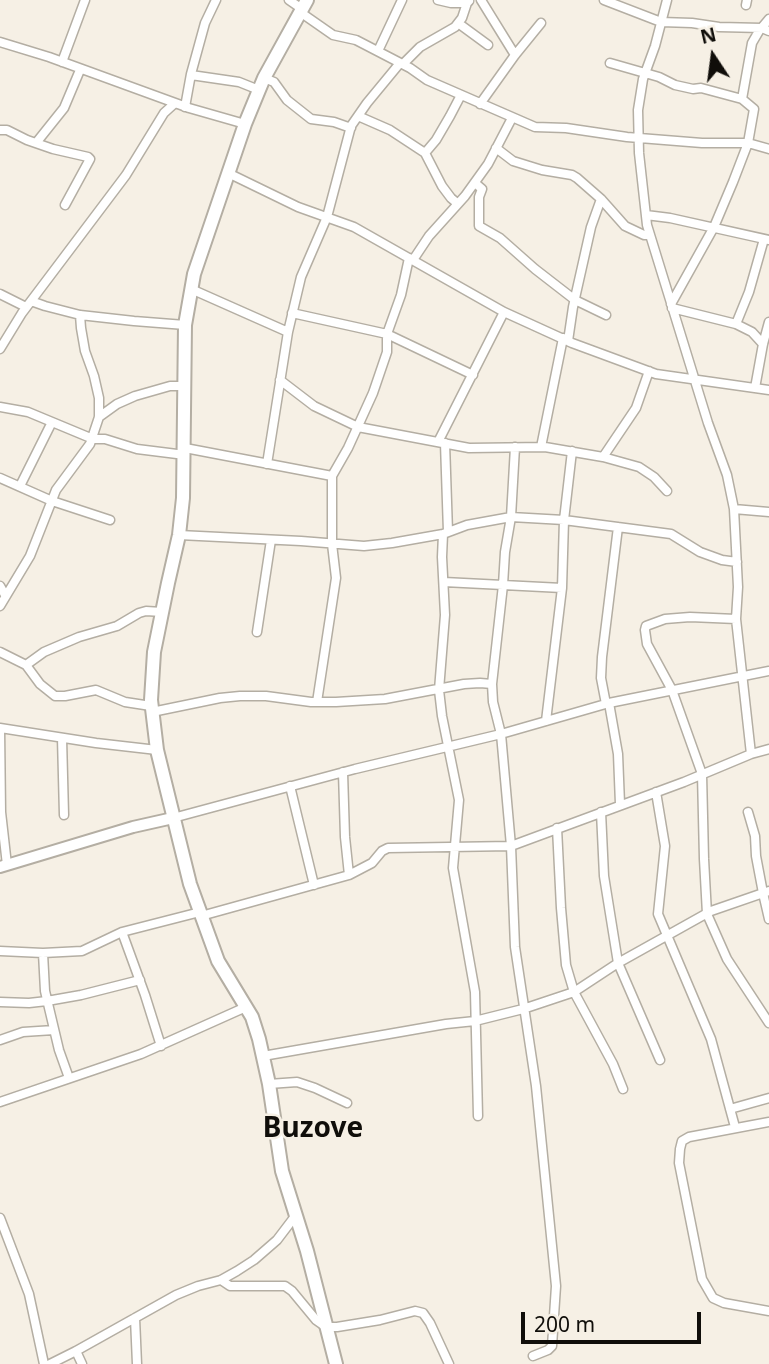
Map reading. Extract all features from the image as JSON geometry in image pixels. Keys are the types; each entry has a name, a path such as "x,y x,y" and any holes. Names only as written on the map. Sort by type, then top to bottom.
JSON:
{"highway":[{"path":"303,7 264,78 245,124 194,274 185,325 183,498 179,535 154,652 152,709 157,750 190,884 218,961 256,1026 269,1084 282,1171 307,1251 336,1364"}],"main road":[{"path":"3,866 133,827 173,818"}],"street":[{"path":"62,62 85,0"},
{"path":"185,107 205,23 216,0"},
{"path":"289,0 303,7 333,35 356,40 427,80 535,127 702,143 748,144 769,149"},
{"path":"377,51 402,0"},
{"path":"267,464 288,332 301,277 327,218 351,128 367,103 402,64 420,47 455,27 468,2 451,3 438,0"},
{"path":"481,0 516,55"},
{"path":"604,0 661,22 766,30"},
{"path":"667,0 643,79 638,110 639,153 650,235 708,424 727,475 734,509 738,587 736,619 751,754"},
{"path":"743,99 752,43 766,30 769,19"},
{"path":"458,23 488,45"},
{"path":"480,104 541,23"},
{"path":"0,44 62,62 185,107 245,124"},
{"path":"610,63 659,77 675,85 701,88 743,99 754,109 748,144 714,227 672,306"},
{"path":"36,143 64,108 80,69"},
{"path":"191,75 239,82 259,90"},
{"path":"264,78 274,82 287,100 311,119 334,122 351,128"},
{"path":"425,153 443,128 461,95"},
{"path":"0,349 29,304 126,175 164,113 175,103"},
{"path":"358,116 390,130 425,153 442,186 458,204"},
{"path":"317,702 335,578 332,476 373,393 387,352 387,334 411,259 475,183 512,118"},
{"path":"0,130 7,130 53,149 90,159 65,205"},
{"path":"496,148 513,161 572,175 625,226 650,235"},
{"path":"228,173 298,207 354,228 504,312 566,339 656,374 769,390"},
{"path":"475,183 482,189 479,197 479,226 500,238 575,300 606,315"},
{"path":"541,447 591,227 601,200"},
{"path":"646,215 766,239 736,324"},
{"path":"191,289 288,332"},
{"path":"0,294 29,304 80,315 185,325"},
{"path":"672,306 736,324 752,332 763,344"},
{"path":"478,1116 475,992 453,868 459,800 439,690 445,615 442,557 446,533 441,442 504,312"},
{"path":"292,313 387,334 473,375"},
{"path":"0,606 30,556 56,491 93,439 99,417 99,398 85,351 80,315"},
{"path":"755,388 769,322"},
{"path":"603,457 636,408 649,371"},
{"path":"280,380 314,406 358,426 469,448 541,447 603,457 639,467 654,477 667,491"},
{"path":"99,417 117,404 135,396 170,386 184,386"},
{"path":"0,407 28,412 93,439 105,439 137,449 185,452 332,476"},
{"path":"20,486 52,422"},
{"path":"515,447 511,517 492,684 493,702 501,734 515,947 536,1086 556,1286 552,1346 533,1356"},
{"path":"546,721 562,588 564,520 572,451"},
{"path":"0,478 52,501 110,520"},
{"path":"734,509 769,512"},
{"path":"179,535 364,546 446,533 467,524 511,517 564,520 670,534 700,552 737,562"},
{"path":"618,527 601,678 618,754 620,804"},
{"path":"257,632 271,540"},
{"path":"444,582 562,588"},
{"path":"0,586 5,595"},
{"path":"26,665 44,652 79,637 117,626 139,613 162,612"},
{"path":"736,619 665,619 646,626 647,644 673,690 702,775 707,914 727,959 769,1023"},
{"path":"2,655 26,665 40,684 55,696 96,690 152,709 240,696 317,702 385,699 464,684 492,684"},
{"path":"173,818 608,704 769,671"},
{"path":"3,866 0,728 157,750"},
{"path":"62,738 64,815"},
{"path":"0,951 82,951 122,932 349,875 372,863 388,848 510,846 769,749"},
{"path":"343,772 349,875"},
{"path":"290,786 314,885"},
{"path":"656,792 665,846 658,914 711,1039 735,1127"},
{"path":"601,812 606,886 618,963 660,1060"},
{"path":"748,812 766,892 769,919"},
{"path":"557,828 566,965 574,992 623,1089"},
{"path":"263,1056 475,1021 523,1009 574,992 618,963 707,914 766,892"},
{"path":"122,932 161,1046"},
{"path":"43,953 47,1001 69,1078"},
{"path":"0,1002 47,1001 140,979"},
{"path":"0,1101 161,1046 246,1007"},
{"path":"0,1040 23,1032 54,1030"},
{"path":"269,1084 297,1082 347,1103"},
{"path":"730,1109 769,1098"},
{"path":"769,1122 689,1137 682,1141 679,1163 702,1279 713,1298 724,1303 769,1311"},
{"path":"50,1364 176,1295 221,1280 254,1260 277,1240 296,1216"},
{"path":"0,1218 3,1234 29,1294 44,1364"},
{"path":"221,1280 230,1286 285,1286 316,1320 326,1327 380,1320 415,1311 423,1313 430,1322 449,1364"},
{"path":"135,1318 137,1364"},
{"path":"76,1351 82,1364"}],"district":[{"name":"Buzove","path":"313,1129"}]}
